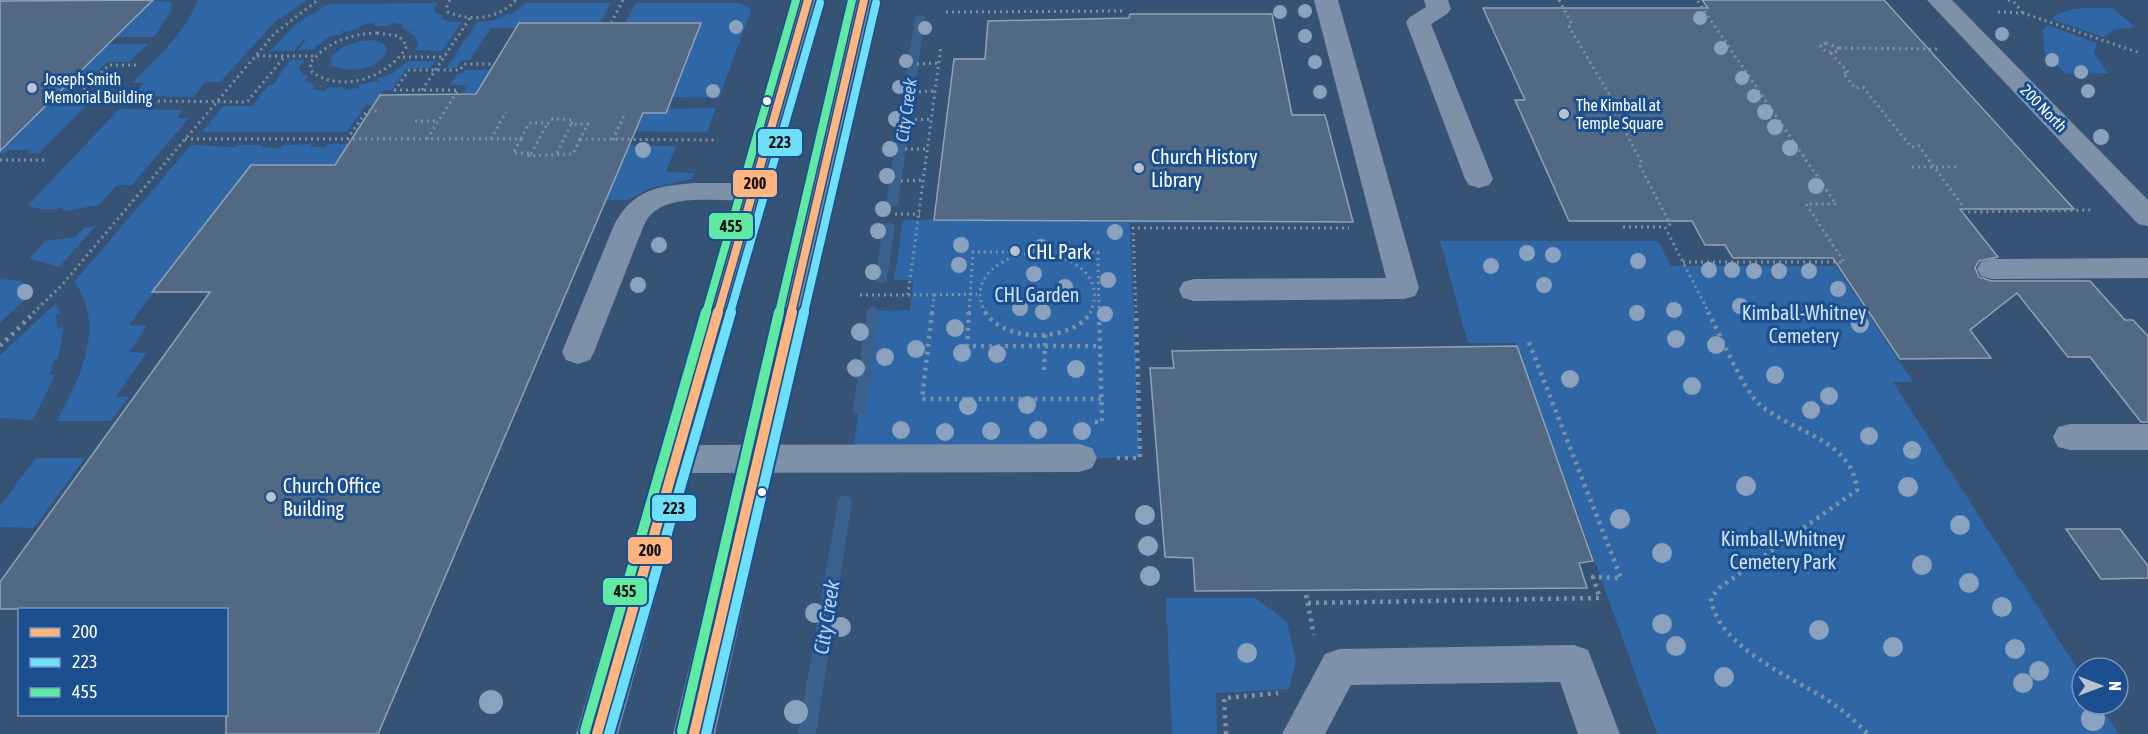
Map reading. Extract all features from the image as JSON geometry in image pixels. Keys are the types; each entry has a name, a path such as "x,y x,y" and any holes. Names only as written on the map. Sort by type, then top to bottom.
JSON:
{"main road":[{"path":"597,734 808,0"},
{"path":"694,734 864,0"}],"street":[{"path":"1194,290 1404,288 1326,0"},
{"path":"1436,0 1439,9 1418,22 1479,180"},
{"name":"200 North","path":"1939,0 2148,217"},
{"path":"578,352 629,225 640,207 655,198 676,194 753,192"},
{"path":"1992,269 2148,268"},
{"path":"2070,437 2148,437"},
{"path":"676,459 1079,458"},
{"path":"1303,734 1339,667 1574,663 1599,734"}],"path":[{"path":"0,346 61,286 275,33 318,0"},
{"path":"450,0 447,6 448,12 470,17 499,13 511,7 516,0"},
{"path":"611,23 622,0"},
{"path":"1559,0 1572,24 1569,27 1585,57 1595,66 1611,97 1608,99 1642,163 1640,166 1670,224 1665,228 1623,228"},
{"path":"1683,262 1844,262 1806,204 1836,204 1697,0"},
{"path":"2008,0 2015,3 2023,13"},
{"path":"946,12 1123,11"},
{"path":"1997,12 2023,13 2140,53"},
{"path":"422,90 470,17"},
{"path":"381,32 399,36 407,46 403,57 387,70 347,81 324,79 312,72 310,63 316,56 323,48 336,41 358,34 381,32"},
{"path":"1839,48 1839,51 1832,52 1822,50 1820,45 1832,44 1839,48 1946,49"},
{"path":"908,295 941,46"},
{"path":"1832,52 1849,74 1843,74 1855,88 1863,87 1911,147 1919,146 1967,212 2095,210"},
{"path":"256,56 316,56"},
{"path":"136,65 109,65 73,100 248,102 285,56"},
{"path":"403,57 444,57"},
{"path":"917,64 939,63"},
{"path":"427,139 458,90 395,90 409,70 460,70 464,64 494,64"},
{"path":"913,92 935,91"},
{"path":"346,139 367,111 381,111"},
{"path":"491,139 506,112"},
{"path":"613,140 625,113"},
{"path":"550,119 573,120 555,156 529,156 548,123 550,119"},
{"path":"909,120 932,119"},
{"path":"415,121 439,121"},
{"path":"531,153 513,153 529,123 548,123"},
{"path":"557,153 573,153 588,124 571,124"},
{"path":"185,139 520,139"},
{"path":"580,139 718,140"},
{"path":"905,149 928,149"},
{"path":"0,160 46,160"},
{"path":"1912,167 1957,167"},
{"path":"901,181 924,180"},
{"path":"895,214 920,214"},
{"path":"1079,458 1140,458 1132,228 1355,228"},
{"path":"1665,228 1750,393 1760,405 1843,456 1855,471 1858,483 1857,490 1835,507 1719,588 1711,598 1713,612 1722,627 1748,650 1841,708 1856,719 1868,734"},
{"path":"1090,422 1102,422 1100,346 1097,291 1098,252 973,252 967,346 1100,346"},
{"path":"1039,253 1056,255 1077,263 1089,273 1097,291 1093,308 1083,320 1064,331 1045,335 1015,333 996,325 982,312 977,294 983,277 993,267 1014,257 1039,253"},
{"path":"860,295 977,294"},
{"path":"934,295 922,399 1101,399"},
{"path":"1044,370 1045,335"},
{"path":"1308,603 1600,598 1593,578 1620,578 1528,340"},
{"path":"1306,595 1315,638 1307,641"},
{"path":"1226,734 1224,698 1282,692"}],"green space":[{"path":"153,0 172,4 171,11 154,37 115,37"},
{"path":"197,0 307,0 275,22 220,82 205,82 194,97 132,96 144,83 132,83 178,34"},
{"path":"438,3 434,8 437,15 440,14 443,17 441,18 451,22 462,22 457,28 451,29 457,29 442,51 415,50 418,43 414,35 409,33 418,29 409,32 401,28 404,25 393,23 388,26 375,26 375,23 361,25 359,28 346,32 341,29 344,33 327,38 312,50 298,50 306,40 304,39 294,51 270,51 297,23 329,4"},
{"path":"526,3 611,3 600,23 519,23 516,28 491,28 470,60 461,61 456,68 446,68 477,22 493,21 508,13 511,14"},
{"path":"636,3 740,3 750,8 751,11 719,98 672,97 701,23 625,23"},
{"path":"2113,8 2135,27 2114,30 2103,37 2051,19 2073,9"},
{"name":"CHL Park","path":"1130,14 1272,14 1292,114 1325,115 1353,222 1130,223 1140,458 852,458 873,311 910,310 913,280 894,280 903,220 934,220 954,59 985,59 988,21 1128,18"},
{"path":"2048,25 2097,43 2094,52 2108,73 2066,74 2044,53 2043,30"},
{"path":"372,40 382,43 387,48 384,55 372,65 355,70 346,70 331,65 331,57 342,47"},
{"path":"108,44 148,44 129,62 107,62 95,73 88,74 72,90 78,91 63,106 86,106 39,153 28,153 29,150 8,150 5,154 0,154 0,151"},
{"path":"290,60 304,60 299,66 303,76 306,75 308,78 300,83 306,80 315,85 312,89 324,91 329,87 344,87 343,90 359,88 359,85 375,81 380,82 377,79 393,73 408,61 436,61 430,68 407,68 392,90 384,90 373,105 366,105 347,132 202,132 223,106 252,106 269,85 273,85"},
{"path":"465,70 490,70 465,112 438,133 468,85 450,85 457,74 462,74"},
{"path":"716,108 707,132 629,131 637,113 667,109"},
{"path":"119,109 183,110 177,118 189,118 132,185 117,185 99,205 65,211 61,208 45,210 28,205"},
{"path":"312,144 310,147 325,147 327,144 676,146 666,172 694,173 692,179 650,188 628,200 606,200 621,165 251,165 129,325 147,326 129,352 147,353 115,397 129,397 111,421 57,421 81,370 89,334 84,298 74,282 191,145 235,147 263,145 262,147 280,148 282,145"},
{"path":"96,226 59,267 29,259 45,241 75,237 84,228"},
{"name":"Kimball-Whitney Cemetery Park","path":"1440,241 1658,241 1671,266 1836,266 1913,382 1893,382 2070,657 2070,716 2108,716 2119,734 1657,734 1516,343 1468,343"},
{"path":"0,278 20,281 36,289 0,323"},
{"path":"55,304 61,313 56,315 57,328 64,327 58,358 54,360 50,375 55,375 33,420 0,418 0,355"},
{"path":"36,458 85,458 34,528 0,527 0,506"},
{"path":"1166,598 1256,598 1287,622 1296,661 1289,689 1216,693 1217,734 1172,734"}],"building":[{"name":"Joseph Smith Memorial Building","path":"153,0 100,52 0,151 0,1"},
{"path":"1702,0 1884,0 2074,209 1960,209 1998,257 1979,261 1975,268 1979,277 1992,281 2090,281 2125,320 2133,320 2148,336 2148,422 2141,422 2090,357 2068,357 2017,293 1970,330 1991,358 1900,359 1833,258 1733,258 1725,245 1705,245 1692,221 1569,221 1515,100 1525,100 1483,8 1708,8"},
{"name":"Church History Library","path":"1130,14 1272,14 1292,115 1325,115 1353,222 934,220 954,59 985,59 988,21 1129,18"},
{"name":"Church Office Building","path":"519,23 701,23 666,113 643,113 378,734 226,734 228,608 0,609 0,582 210,292 152,292 251,165 335,165 380,95 476,94"},
{"path":"1517,346 1593,561 1579,563 1587,588 1195,591 1193,558 1165,557 1150,368 1174,368 1172,351"},
{"path":"2066,529 2120,529 2148,566 2148,578 2101,579"}],"waterway":[{"name":"City Creek","path":"892,204 920,17"},
{"name":"City Creek","path":"881,280 889,226"},
{"name":"City Creek","path":"860,410 873,311"},
{"name":"City Creek","path":"807,734 845,501"}],"transit line":[{"name":"455","path":"585,731 796,0"},
{"name":"200","path":"597,734 808,0"},
{"name":"455","path":"682,731 852,0"},
{"name":"200","path":"694,734 864,0"},
{"name":"223","path":"609,734 820,3"},
{"name":"223","path":"706,734 876,3"}],"place":[{"name":"Joseph Smith Memorial Building","path":"32,88"},
{"name":"The Kimball at Temple Square","path":"1564,114"},
{"name":"Church History Library","path":"1139,168"},
{"name":"CHL Park","path":"1015,251"},
{"name":"Church Office Building","path":"271,497"}],"park label":[{"name":"CHL Garden","path":"1037,294"},
{"name":"Kimball-Whitney Cemetery","path":"1804,324"}]}
